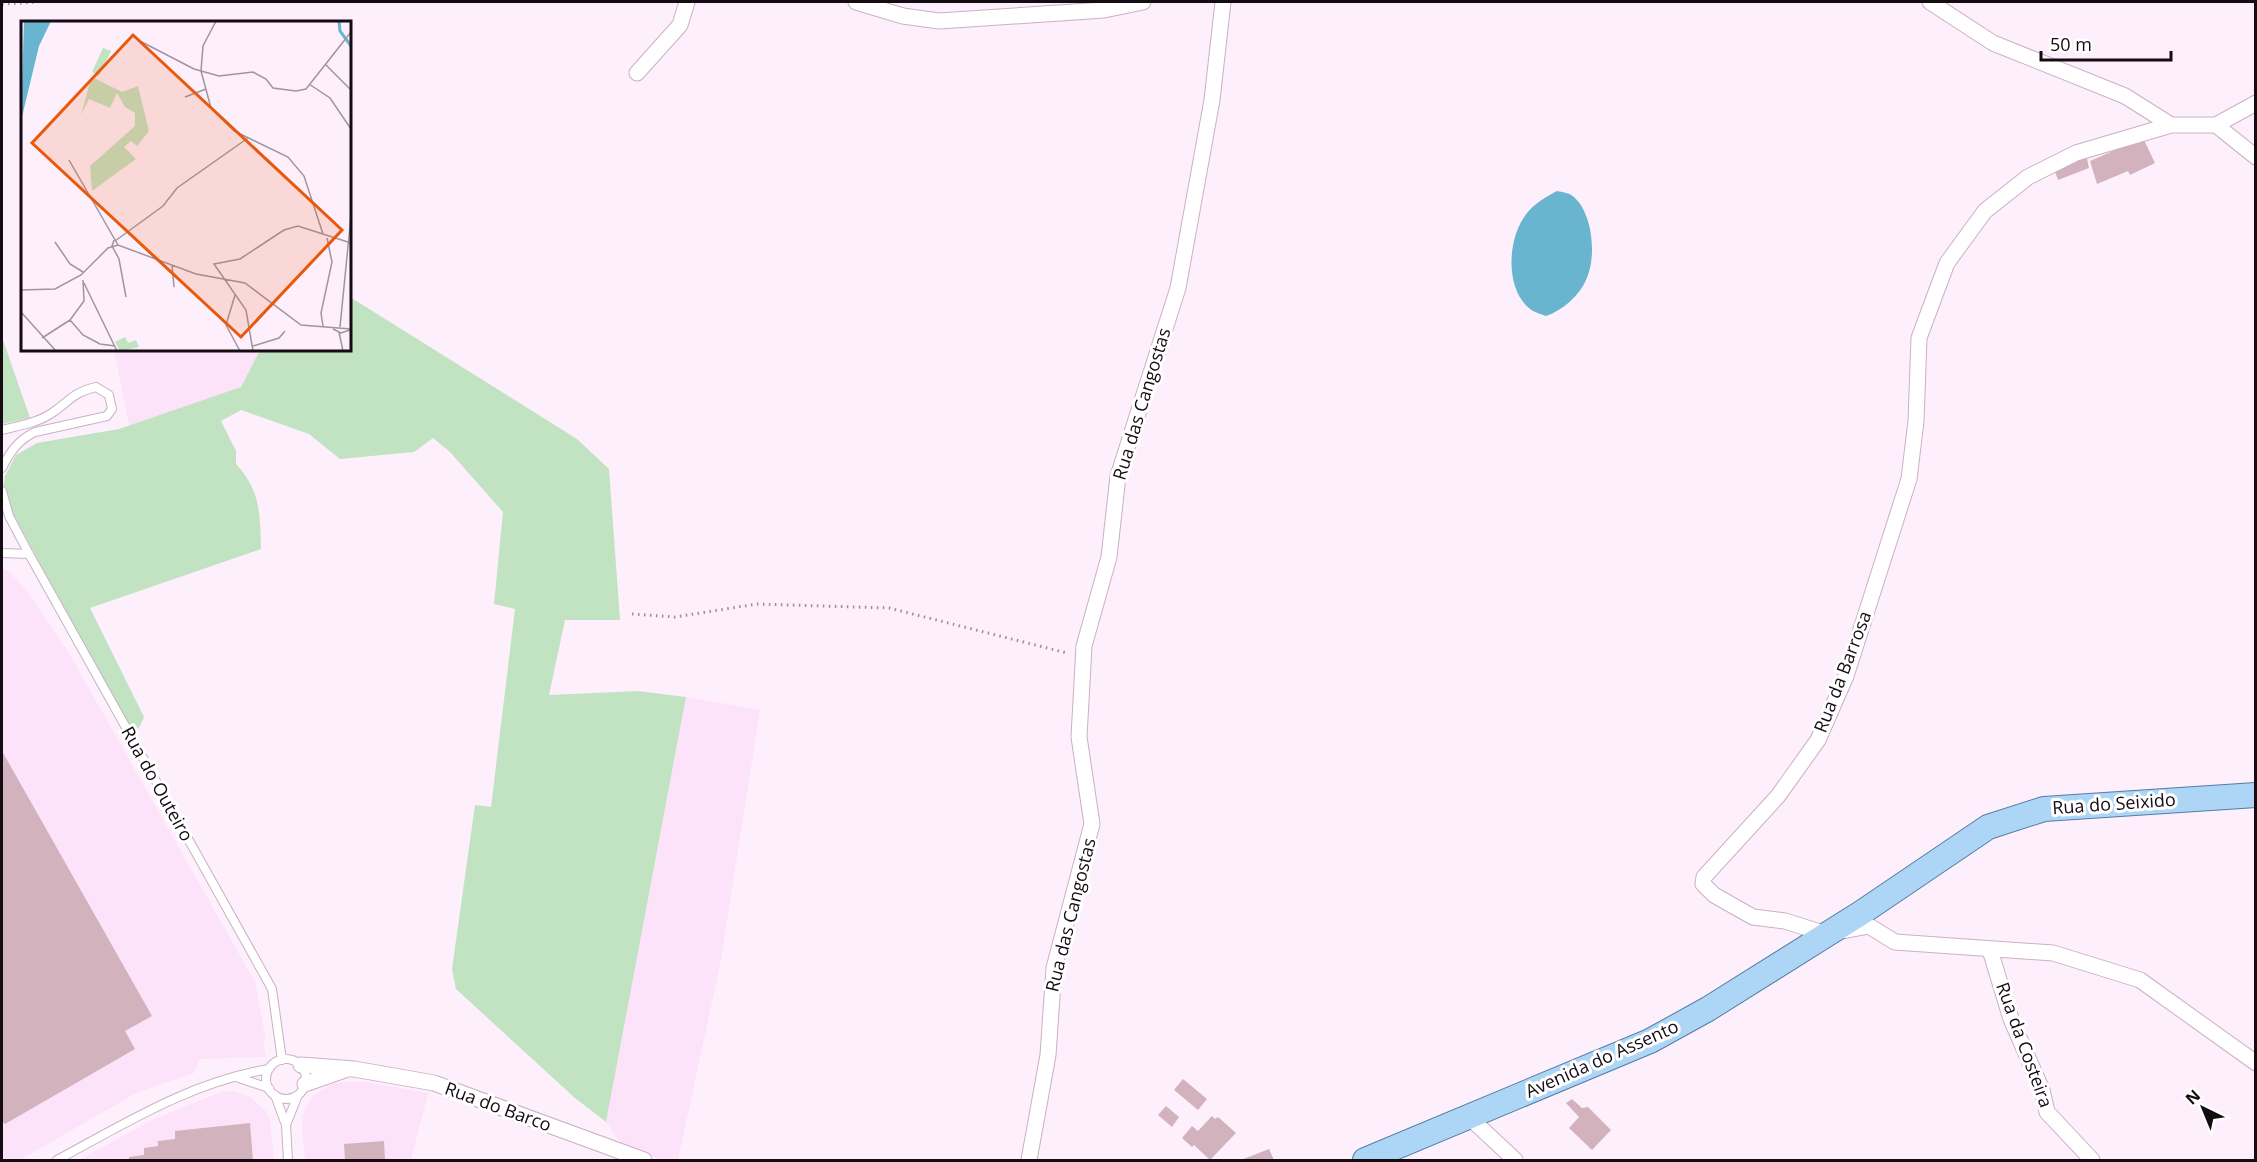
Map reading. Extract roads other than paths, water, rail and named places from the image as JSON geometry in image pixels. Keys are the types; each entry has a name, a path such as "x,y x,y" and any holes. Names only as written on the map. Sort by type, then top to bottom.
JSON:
{"main road":[{"name":"Rua do Seixido","path":"1826,933 1988,828 2044,809 2256,795"},
{"name":"Avenida do Assento","path":"1365,1161 1650,1041 1708,1009 1826,933"}],"street":[{"path":"637,72 680,25 687,2"},
{"path":"856,2 903,15 939,21 1104,10 1143,2"},
{"name":"Rua das Cangostas","path":"1029,1161 1048,1054 1054,968 1092,824 1079,737 1084,645 1109,557 1118,476 1178,288 1212,100 1223,2"},
{"path":"1930,2 1993,43 2125,96 2171,124"},
{"path":"2256,103 2216,125 2256,157"},
{"name":"Rua da Barrosa","path":"2216,125 2171,124 2076,153 2028,177 1985,211 1947,263 1919,338 1916,421 1909,479 1846,676 1818,740 1778,796 1704,878 1703,884 1714,895 1753,917 1785,921 1826,933 1869,926 1895,942 2053,953 2140,980 2256,1063"},
{"name":"Rua da Costeira","path":"1990,950 2011,1019 2042,1090 2047,1112 2092,1161"},
{"name":"Rua do Barco","path":"301,1065 348,1069 434,1083 644,1161"},
{"name":"Rua do Barco","path":"302,1089 348,1069"},
{"path":"1469,1117 1515,1161"}],"lane":[{"path":"2,430 33,422 51,414 76,392 96,387 109,394 112,409 107,416 35,432 16,445 2,468"},
{"name":"Rua do Outeiro","path":"2,491 9,516 29,554 272,989 282,1060"},
{"name":"Rua do Outeiro","path":"2,509 9,516"},
{"path":"2,553 29,554"},
{"path":"57,1161 150,1109 195,1088 269,1069 282,1060 289,1059 301,1065 304,1071 302,1089 286,1125"},
{"path":"269,1069 266,1077 286,1125 288,1161"},
{"path":"234,1077 286,1099 302,1089"}],"water":[{"path":"1557,191 1572,196 1585,214 1591,236 1591,260 1586,280 1575,297 1546,316 1531,309 1521,299 1515,288 1512,275 1513,248 1516,235 1527,213 1537,203"}]}
